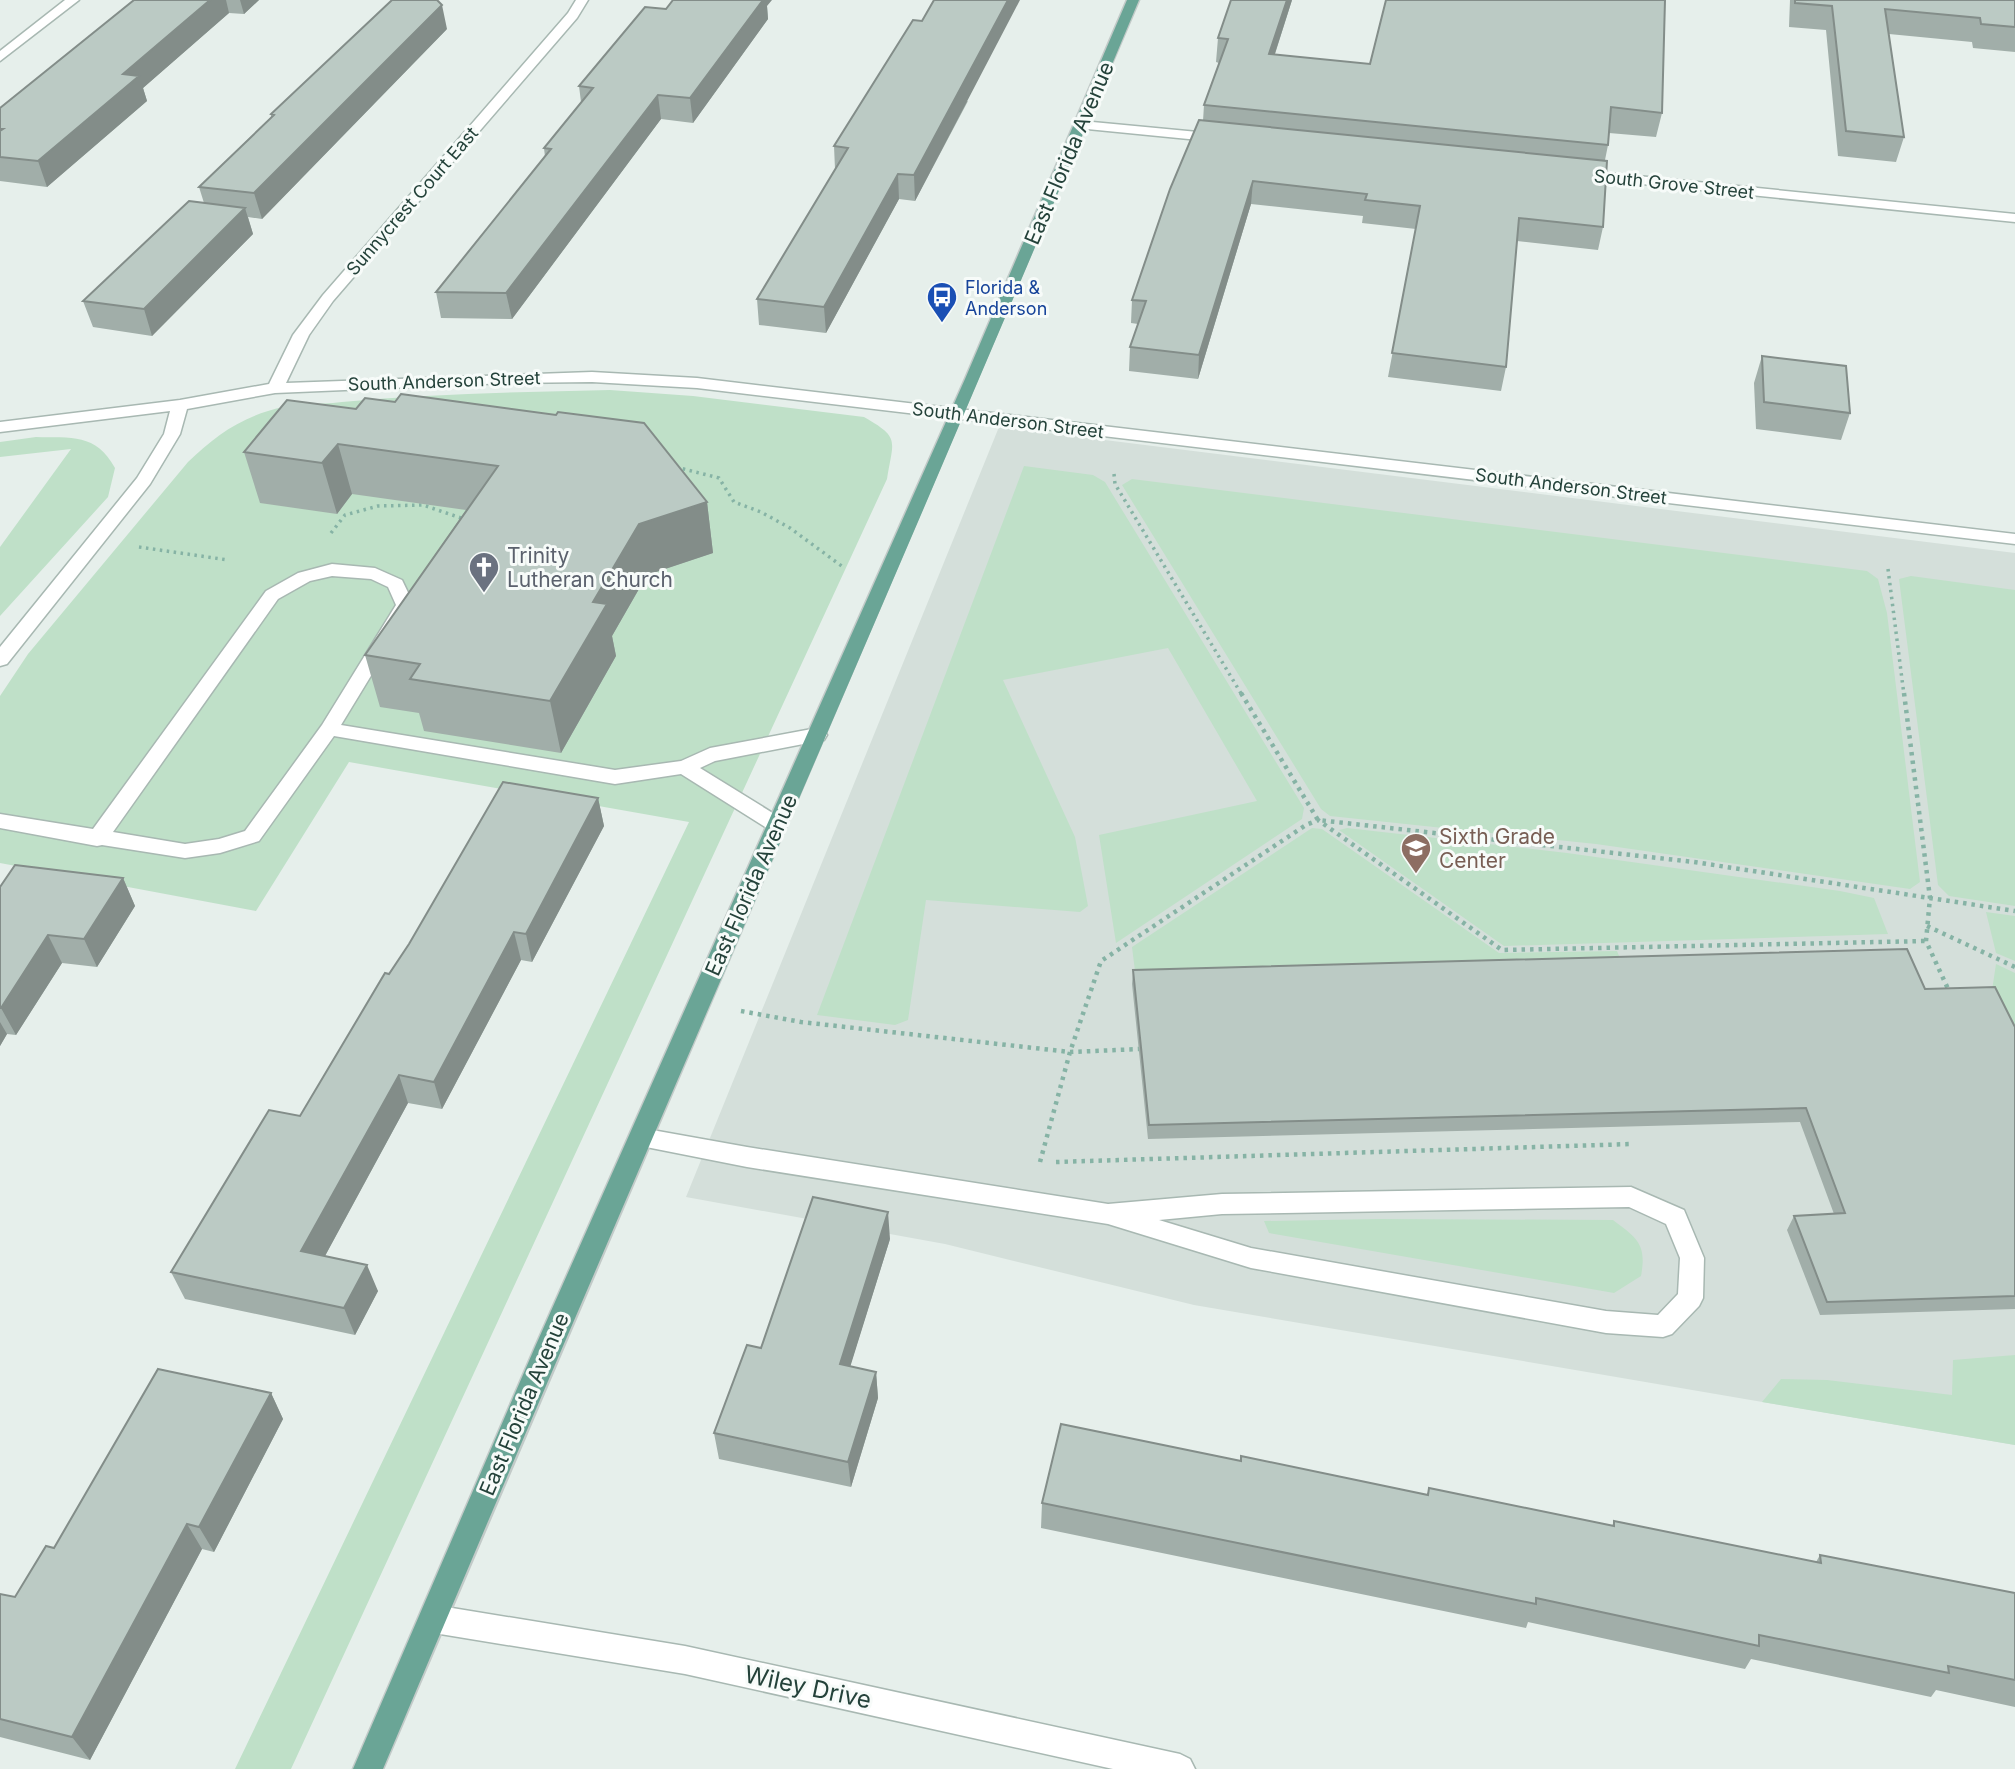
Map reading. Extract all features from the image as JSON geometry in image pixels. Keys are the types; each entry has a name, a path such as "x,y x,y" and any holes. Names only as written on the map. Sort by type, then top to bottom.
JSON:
{"main road":[{"name":"East Florida Avenue","path":"368,1769 957,415 1133,0"}],"street":[{"path":"0,57 73,0"},
{"name":"Sunnycrest Court East","path":"275,388 301,335 328,298 564,25 582,0"},
{"name":"Sunnycrest Court East","path":"564,25 592,0"},
{"path":"1082,125 1229,139"},
{"name":"South Grove Street","path":"1560,172 2015,218"},
{"name":"South Anderson Street","path":"0,427 180,405 275,388 592,377 697,383 2015,539"},
{"path":"0,660 144,480 172,434 180,405"},
{"path":"0,821 97,839 185,850 220,846 252,836 329,729 405,605 396,584 375,574 332,570 304,577 272,595 97,839"},
{"path":"329,729 615,777 685,767 710,755 817,735"},
{"path":"685,767 777,825"},
{"path":"641,1137 747,1157 1108,1214 1251,1258 1606,1322 1662,1326 1690,1298 1692,1258 1675,1217 1631,1197 1222,1204 1108,1214"},
{"name":"Wiley Drive","path":"434,1619 685,1660 1180,1769"}],"path":[{"path":"668,464 719,478 734,502 761,512 790,528 843,567"},
{"path":"1114,474 1115,484 1318,820 1502,950 1926,941"},
{"path":"318,574 324,542 345,515 356,510 401,504 423,505 472,520"},
{"path":"97,541 228,560"},
{"path":"1888,569 1930,898 1926,941 1953,1002"},
{"path":"1040,1162 1070,1052 1101,961 1306,825 1318,820 1680,861 2015,911"},
{"path":"1927,926 2015,967"},
{"path":"1621,947 1625,958"},
{"path":"699,1004 801,1022 1070,1052 1140,1049"},
{"path":"1027,1162 1632,1144"}],"shaded area":[{"name":"Sixth Grade Center","path":"999,427 2015,553 2015,1445 1194,1305 945,1244 686,1197"}],"green space":[{"path":"610,390 693,396 864,417 884,430 892,441 887,479 291,1769 235,1769 689,822 349,762 256,911 0,863 0,696 28,654 188,462 215,438 235,425 277,408 304,405 442,395"},
{"path":"36,437 71,438 91,443 108,457 115,468 108,497 0,616 0,547 71,449 0,457 0,442"},
{"path":"1024,466 1093,475 1105,482 1304,808 1302,819 1116,943 1099,835 1257,801 1168,648 1003,680 1075,837 1088,906 1080,912 926,900 908,1020 895,1025 817,1015"},
{"path":"1132,479 1867,571 1878,579 1887,613 1920,882 1910,889 1596,844 1330,816 1321,809 1122,485"},
{"path":"1911,576 2015,590 2015,906 1949,896 1938,885 1899,579"},
{"path":"1312,828 1322,829 1499,953 1617,951 1622,963 1135,971 1132,947"},
{"path":"1347,828 1567,853 1840,891 1874,898 1888,934 1504,946 1339,830"},
{"path":"1986,912 2015,916 2015,961 1996,953"},
{"path":"1996,964 2015,973 2015,1046 1991,997"},
{"path":"1613,1220 1634,1237 1641,1249 1641,1276 1614,1293 1269,1233 1264,1221"},
{"path":"2015,1355 2015,1445 1762,1402 1781,1379 1827,1380 1952,1395 1953,1360"}],"building":[{"path":"134,0 210,0 123,74 139,76 38,161 0,157 0,131 3,129 0,129 0,108"},
{"path":"392,0 437,0 442,5 254,193 199,187 274,115 271,114"},
{"path":"673,0 763,0 690,98 658,95 506,293 436,292 551,149 544,148 593,88 579,86 645,7 666,9"},
{"path":"934,0 1008,0 914,175 898,174 824,307 757,299 848,148 834,146 913,20 922,21"},
{"path":"1231,0 1287,0 1269,54 1370,64 1386,0 1665,0 1662,113 1611,107 1608,145 1204,105 1228,39 1218,38"},
{"path":"1795,0 2015,0 2015,27 1981,24 1980,18 1885,9 1904,137 1846,131 1832,6 1795,3"},
{"path":"1199,120 1607,161 1603,227 1519,218 1506,367 1392,353 1420,206 1365,200 1367,194 1253,181 1199,355 1130,347 1146,301 1132,300 1170,189"},
{"path":"189,201 245,208 144,309 83,301"},
{"path":"1762,356 1846,366 1850,413 1764,402"},
{"path":"401,394 556,415 558,412 644,423 707,502 639,524 593,602 607,604 550,701 410,679 420,664 365,655 498,466 338,444 322,463 244,452 287,400 356,409 365,398 395,402"},
{"path":"503,782 598,798 526,934 514,932 434,1082 399,1075 301,1251 367,1265 344,1308 171,1272 269,1110 300,1116 385,973 389,974 409,944"},
{"path":"15,865 123,878 84,939 48,935 0,1008 0,887"},
{"path":"1907,949 1925,989 1995,987 2015,1027 2015,1296 1827,1302 1794,1216 1845,1213 1806,1108 1149,1125 1133,970"},
{"path":"813,1197 888,1212 840,1364 876,1372 848,1462 714,1433 747,1345 761,1348"},
{"path":"158,1369 271,1393 199,1527 187,1524 72,1737 0,1719 0,1594 15,1597 46,1546 54,1548"},
{"path":"1061,1424 1241,1461 1241,1456 1428,1495 1429,1488 1614,1526 1614,1521 1821,1563 1820,1555 2015,1593 2015,1680 1948,1666 1949,1673 1759,1635 1759,1646 1536,1598 1536,1604 1042,1503"}],"place":[{"name":"Florida & Anderson","path":"942,324"},
{"name":"Trinity Lutheran Church","path":"484,594"},
{"name":"Sixth Grade Center","path":"1416,875"}]}
